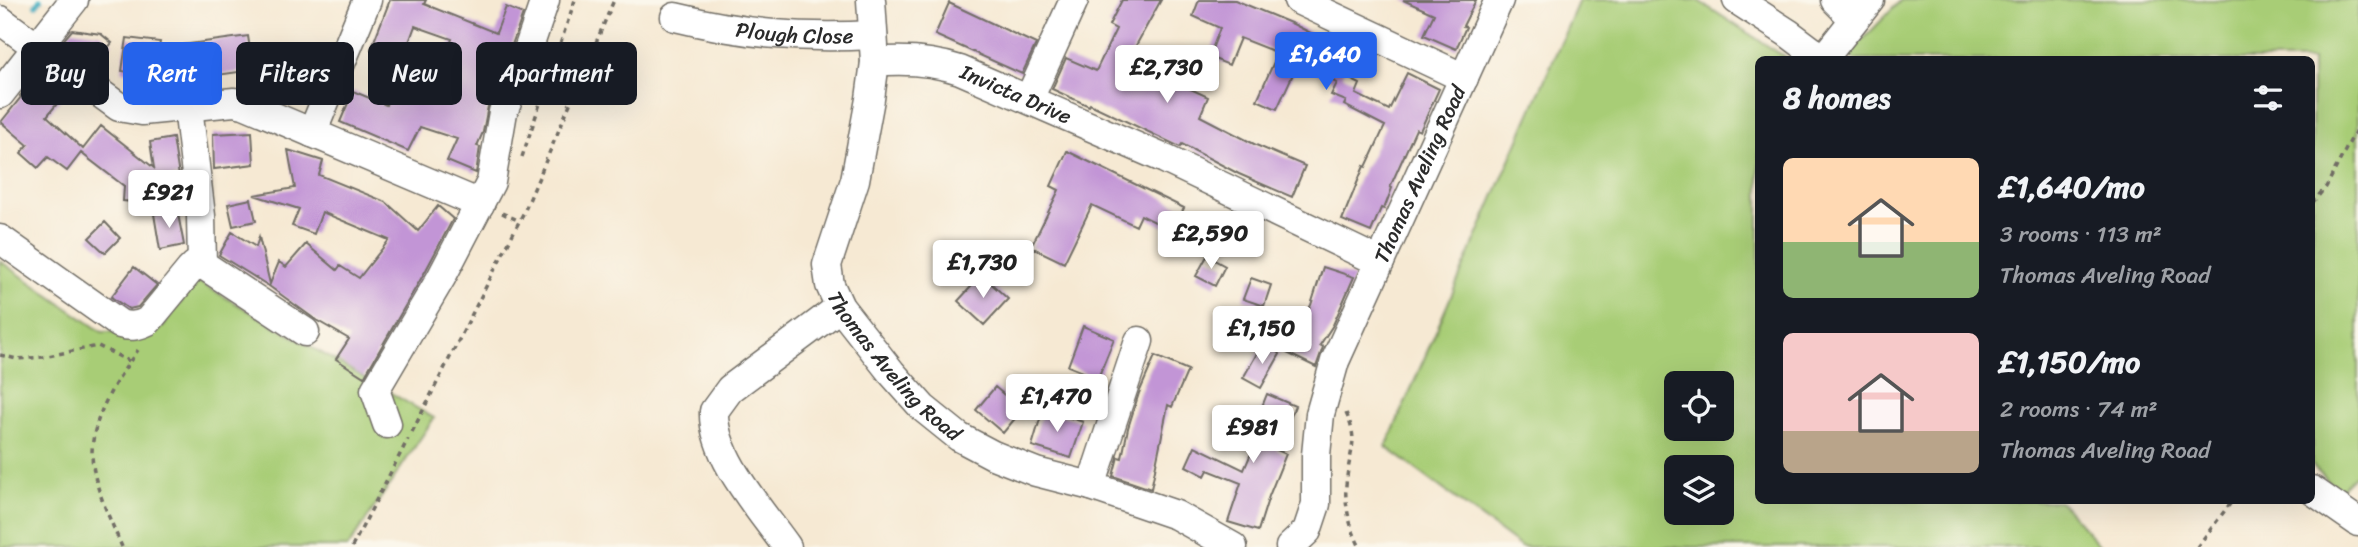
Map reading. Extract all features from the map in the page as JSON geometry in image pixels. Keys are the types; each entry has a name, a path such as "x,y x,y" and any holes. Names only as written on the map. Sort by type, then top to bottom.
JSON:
{"street":[{"path":"41,42 74,0"},
{"path":"312,132 367,0"},
{"path":"387,425 375,390 441,278 491,182 503,112 524,62 544,0"},
{"name":"Thomas Aveling Road","path":"872,0 874,49 855,180 827,265 830,285 840,307 923,408 959,438 1036,472 1091,486 1176,515 1233,547"},
{"path":"1029,99 1073,0"},
{"path":"1298,0 1464,78"},
{"name":"Thomas Aveling Road","path":"1290,547 1307,531 1316,504 1316,455 1320,414 1335,361 1499,0"},
{"path":"1737,0 1819,56"},
{"path":"1825,56 1853,6"},
{"name":"Plough Close","path":"675,17 748,33 832,38 874,49"},
{"path":"2,21 28,42"},
{"name":"Invicta Drive","path":"874,49 904,60 939,63 990,81 1165,159 1380,262"},
{"path":"0,94 21,67"},
{"path":"109,101 118,107 142,111 239,103 480,204"},
{"path":"188,107 201,216 202,264"},
{"path":"0,239 126,326 140,325 148,321 190,270 195,265 202,264 305,332"},
{"path":"787,547 724,457 716,435 714,411 730,390 840,307"},
{"path":"1091,486 1139,341"},
{"path":"2315,492 2358,522"}],"path":[{"path":"520,165 575,0"},
{"path":"352,547 525,210 614,0"},
{"path":"2315,200 2326,187 2358,126"},
{"path":"122,547 96,480 92,452 100,416 111,390 144,342"},
{"path":"0,355 17,359 43,357 98,345 130,362"},
{"path":"1325,391 1339,394 1337,401 1350,420 1354,445 1346,479 1346,505 1360,547"},
{"path":"2197,547 2230,504"}],"green space":[{"path":"1579,0 1697,0 1783,56 1755,56 1755,504 2063,504 2101,547 1521,547 1386,447"},
{"path":"1901,0 2358,0 2358,472 2339,491 2315,468 2315,56 1849,54"},
{"path":"0,261 102,332 160,330 197,281 434,418 348,547 0,547"}],"building":[{"path":"390,0 426,0 424,4 496,33 506,7 523,14 513,42 476,42 476,105 488,105 477,146 480,147 476,173 447,161 457,139 420,127 408,151 340,122 347,105 354,105 354,91 368,97 368,105 462,105 462,42 451,42 452,39 415,26 409,42 374,42"},
{"path":"1122,0 1161,0 1128,60 1208,97 1200,116 1256,145 1305,166 1292,197 1239,174 1182,144 1180,147 1052,89 1066,58 1096,71 1116,29 1109,25"},
{"path":"1199,0 1235,0 1293,24 1352,54 1342,75 1360,84 1356,94 1389,110 1407,73 1439,89 1420,131 1416,129 1390,187 1392,188 1384,209 1381,208 1371,232 1342,220 1364,166 1366,167 1385,126 1344,105 1346,101 1331,95 1337,83 1298,63 1277,109 1257,100 1278,53 1240,38 1229,65 1209,57 1220,28 1193,16"},
{"path":"1403,0 1476,0 1463,26 1466,27 1456,49 1424,35 1434,14"},
{"path":"949,3 1036,44 1022,74 935,35"},
{"path":"72,30 101,34 112,43 109,47 109,42 62,42"},
{"path":"248,36 249,42 236,42 236,72 222,74 222,42 204,42"},
{"path":"127,38 160,42 126,42"},
{"path":"21,97 21,105 56,105 47,116 83,149 101,126 154,168 150,142 173,138 179,176 148,181 145,203 123,201 124,186 81,153 67,171 48,157 38,168 21,153 28,145 1,122"},
{"path":"252,132 254,164 214,169 213,134"},
{"path":"288,150 323,161 319,175 386,202 418,231 438,206 453,219 364,377 336,359 349,339 219,255 232,232 256,247 259,237 270,284 279,262 286,267 306,244 337,270 340,266 359,278 389,240 322,212 314,234 292,226 299,209 254,195 295,188"},
{"path":"1067,151 1184,208 1173,231 1141,215 1136,226 1092,205 1064,263 1031,247 1059,190 1051,186"},
{"path":"251,199 256,221 233,226 228,204"},
{"path":"177,209 184,245 160,250 154,214"},
{"path":"105,222 120,238 105,253 89,238"},
{"path":"1207,256 1225,266 1215,286 1196,276"},
{"path":"134,267 157,285 138,307 129,309 111,297"},
{"path":"1323,267 1354,277 1333,325 1320,345 1323,347 1316,367 1287,353 1311,305"},
{"path":"982,275 1008,299 984,325 958,301"},
{"path":"1251,278 1271,285 1264,306 1243,299"},
{"path":"1083,326 1114,339 1098,378 1068,366"},
{"path":"1263,343 1280,354 1261,388 1243,378"},
{"path":"1155,356 1188,370 1172,407 1168,405 1151,489 1113,476 1118,457 1122,458 1139,393"},
{"path":"995,387 1022,410 1003,433 976,410"},
{"path":"1267,394 1295,406 1277,450 1286,454 1258,531 1228,522 1241,483 1208,470 1205,476 1186,466 1195,446 1244,470 1261,430 1254,427"},
{"path":"1043,409 1083,422 1071,458 1032,446"}],"waterway":[{"path":"36,5 40,0"}]}
